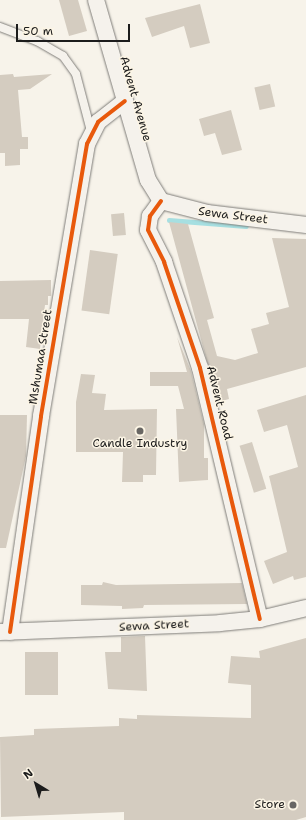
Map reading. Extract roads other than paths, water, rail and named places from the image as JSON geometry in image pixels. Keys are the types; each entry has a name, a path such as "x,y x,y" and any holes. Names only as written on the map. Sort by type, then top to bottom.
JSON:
{"street":[{"name":"Advent Avenue","path":"96,0 148,180 162,201"},
{"path":"92,131 125,101"},
{"name":"Mshumaa Street","path":"5,632 82,170 92,131"},
{"name":"Sewa Street","path":"162,201 207,213 306,225"},
{"name":"Advent Road","path":"162,201 150,216 148,230 164,262 200,368 260,619"},
{"name":"Sewa Street","path":"5,632 260,619 306,608"}],"lane":[{"path":"0,27 37,41 63,56 76,74 92,131"}],"waterway":[{"path":"169,220 246,226"}],"place":[{"name":"Candle Industry","path":"140,431"},
{"name":"Store","path":"293,805"}]}
